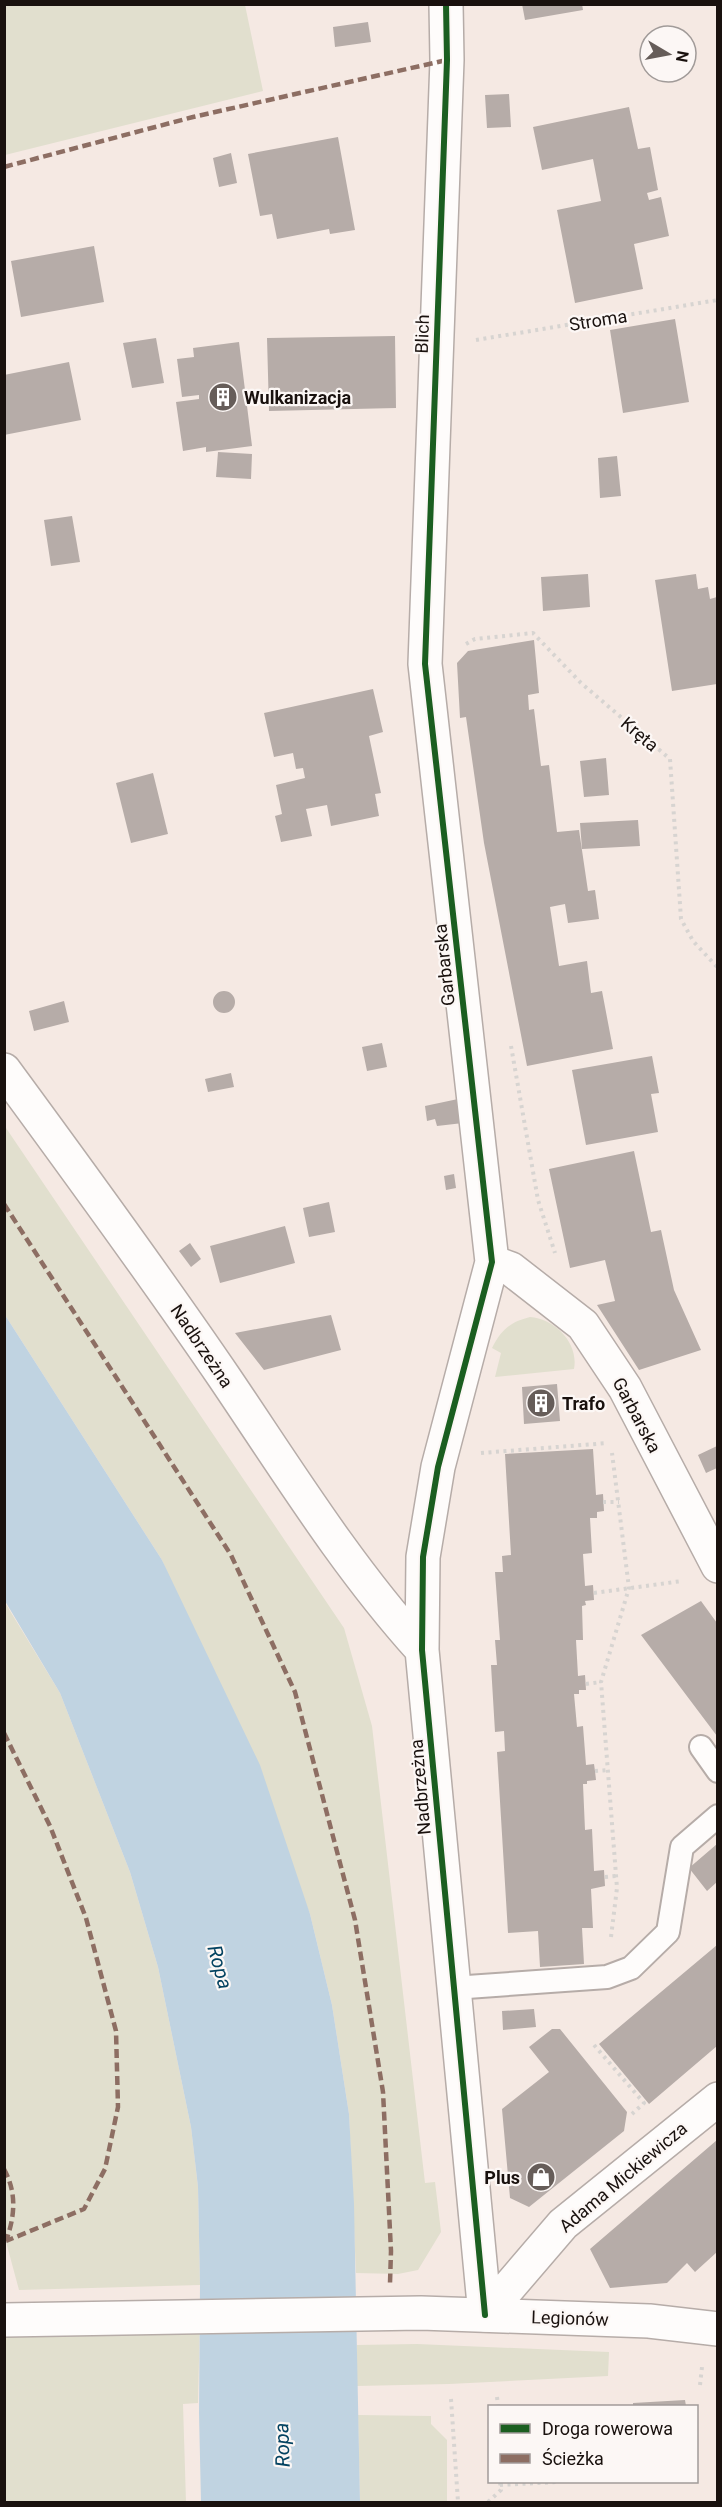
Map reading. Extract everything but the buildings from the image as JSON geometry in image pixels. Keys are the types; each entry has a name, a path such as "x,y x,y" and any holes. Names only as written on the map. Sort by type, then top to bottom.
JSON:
{"street":[{"name":"Blich","path":"425,664 447,60 446,4"},
{"name":"Garbarska","path":"425,664 492,1263 511,1269 584,1325 625,1388 717,1566"},
{"name":"Nadbrzeżna","path":"4,1070 163,1288 336,1543 386,1610 422,1650"},
{"name":"Nadbrzeżna","path":"485,2315 422,1650 423,1557 438,1467 492,1263"},
{"name":"Adama Mickiewicza","path":"485,2315 563,2224 717,2099"},
{"name":"Legionów","path":"4,2320 421,2313 649,2320 717,2329"}],"lane":[{"path":"701,1747 717,1771"},
{"path":"453,1988 607,1977 631,1968 668,1932 682,1847 717,1816"}],"path":[{"path":"509,1039 538,1200 558,1260"},
{"path":"480,1453 610,1442 630,1588 601,1682 617,1888 607,1977"},
{"path":"603,1502 619,1502"},
{"path":"594,1593 683,1580"},
{"path":"586,1684 601,1682"},
{"path":"595,1771 608,1770"},
{"path":"604,1877 616,1876"},
{"path":"594,2044 644,2103 628,2118"},
{"path":"497,2397 498,2405"},
{"path":"451,2399 458,2502"},
{"path":"489,2502 501,2490 500,2483"}],"shaded area":[{"path":"4,5 245,5 263,91 5,155"},
{"path":"4,1125 344,1628 372,1726 425,2183 435,2182 441,2232 418,2270 398,2274 356,2273 349,2114 332,2005 310,1914 162,1560 5,1315"},
{"path":"530,1317 548,1322 563,1334 573,1350 574,1369 495,1377 501,1353 492,1348 495,1342 512,1324"},
{"path":"4,1601 60,1693 130,1872 158,1967 191,2127 198,2187 200,2285 19,2290 5,2238"},
{"path":"200,2317 198,2403 183,2404 186,2502 5,2502 4,2320"},
{"path":"417,2344 609,2352 608,2376 357,2386 357,2345"},
{"path":"358,2415 431,2416 431,2424 447,2440 447,2502 360,2502"}],"water":[{"name":"Ropa","path":"5,1315 162,1560 260,1765 310,1914 332,2005 349,2114 354,2204 360,2502 201,2502 198,2187 191,2127 158,1967 130,1872 60,1693 5,1601"}],"marked path":[{"path":"4,167 193,117 447,60"},
{"path":"4,1204 231,1555 295,1692 355,1920 383,2092 391,2251 390,2283"},
{"path":"4,1733 50,1826 86,1918 116,2031 118,2107 105,2169 84,2209 6,2241"},
{"path":"4,2169 13,2196 13,2214 6,2241"}],"cycle path":[{"path":"446,4 447,60 425,664 492,1262 438,1467 423,1557 422,1650 485,2315"}],"place":[{"name":"Wulkanizacja","path":"223,397"},
{"name":"Trafo","path":"541,1403"},
{"name":"Plus","path":"541,2177"}]}
